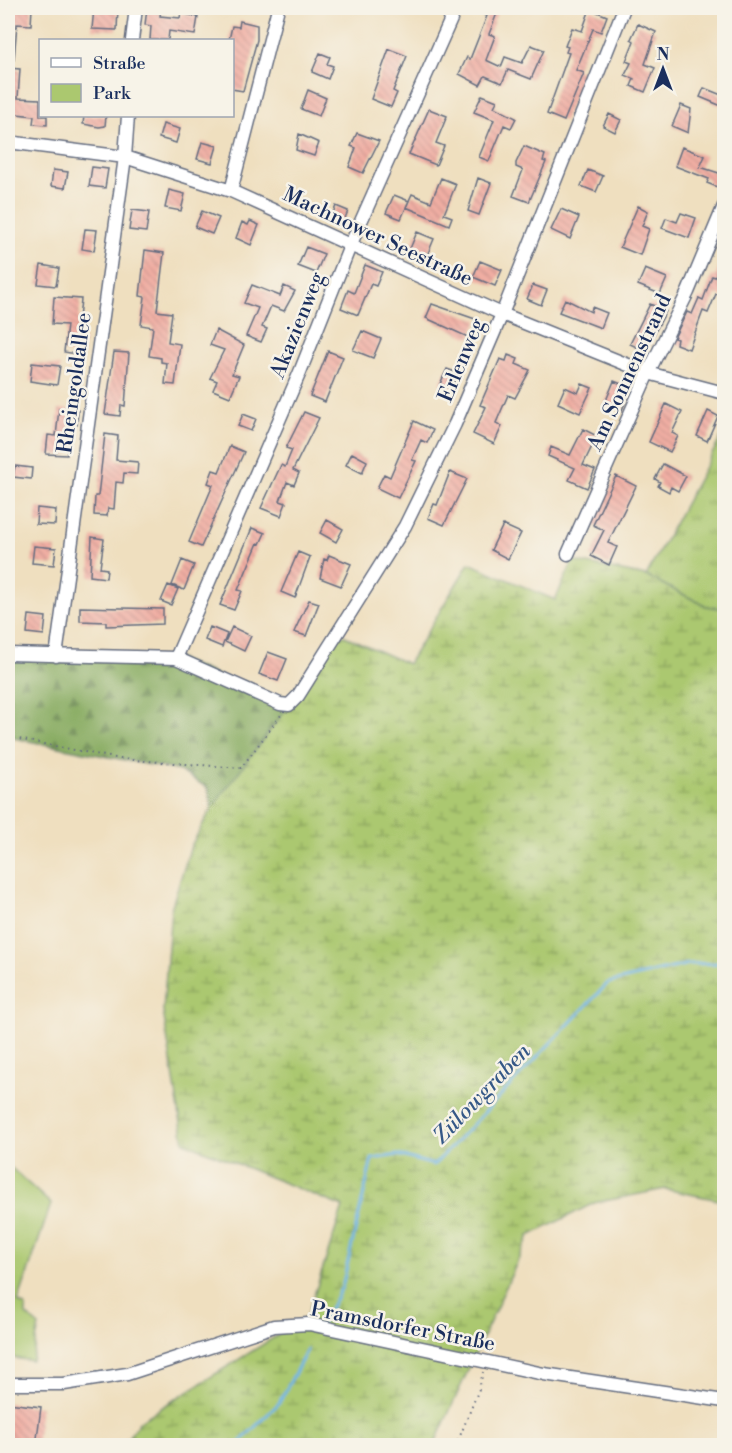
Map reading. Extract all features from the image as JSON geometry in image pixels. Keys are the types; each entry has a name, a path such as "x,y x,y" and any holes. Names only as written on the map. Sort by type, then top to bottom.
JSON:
{"street":[{"path":"132,39 136,8"},
{"path":"231,190 278,8"},
{"name":"Akazienweg","path":"176,658 300,372 350,246 456,8"},
{"name":"Erlenweg","path":"289,705 298,696 405,526 455,424 502,314 624,8"},
{"name":"Rheingoldallee","path":"56,656 125,157 128,117"},
{"name":"Machnower Seestraße","path":"8,142 125,157 231,190 502,314 648,373 724,393"},
{"name":"Am Sonnenstrand","path":"568,555 648,373 688,292 724,206"},
{"path":"8,654 176,658 289,705"},
{"name":"Pramsdorfer Straße","path":"8,1384 64,1384 127,1374 274,1326 309,1323 485,1362 724,1401"}],"path":[{"path":"8,737 120,759 241,768 289,705"},
{"path":"456,1446 479,1389 485,1362"}],"green space":[{"path":"724,432 724,609 706,606 646,576"},
{"path":"573,561 646,576 706,606 724,609 724,1201 665,1189 594,1203 529,1236 434,1445 122,1446 140,1421 307,1317 343,1207 184,1142 163,1011 171,909 191,846 212,808 289,705 338,633 408,664 469,563 555,600"},
{"path":"8,654 176,658 289,705 212,808 208,788 180,771 8,737"},
{"path":"8,1165 51,1204 18,1302 26,1307 26,1315 39,1326 32,1361 8,1357"}],"building":[{"path":"12,8 32,8 31,25 17,24 14,60 8,59 8,18 11,18"},
{"path":"94,8 118,8 117,30 92,29"},
{"path":"147,8 161,8 160,16 180,18 181,13 198,17 195,35 169,31 168,39 150,39 151,26 145,25"},
{"path":"468,8 499,8 489,34 495,36 486,60 501,67 505,57 522,63 531,45 544,50 531,79 508,70 502,83 485,76 480,85 459,74 467,57 470,59 487,16"},
{"path":"590,9 607,16 601,32 593,29 576,70 584,73 564,121 547,114 569,53 566,52 568,47 565,46 572,28 582,31"},
{"path":"240,21 257,25 257,40 243,91 234,89 234,39 229,39 232,26 239,27"},
{"path":"638,24 656,32 645,64 655,68 645,92 631,86 634,79 625,75 631,63 626,61 634,41 631,39"},
{"path":"389,49 407,56 393,91 397,93 391,107 371,99"},
{"path":"320,53 330,57 327,64 333,66 328,79 312,72"},
{"path":"8,68 20,69 18,98 39,99 39,117 47,117 47,125 33,124 34,116 8,113"},
{"path":"704,88 724,96 724,107 700,97"},
{"path":"308,90 326,98 319,116 301,109"},
{"path":"482,95 497,101 494,107 516,118 511,128 504,125 489,161 479,157 494,120 474,112"},
{"path":"681,105 691,109 688,133 672,126"},
{"path":"429,109 447,116 436,143 444,146 436,165 409,154"},
{"path":"609,114 621,120 615,132 603,126"},
{"path":"84,117 106,117 105,126 83,124"},
{"path":"163,124 180,129 176,143 159,138"},
{"path":"357,133 379,141 363,173 349,167 356,148 351,146"},
{"path":"299,134 319,143 314,156 296,150"},
{"path":"202,142 217,146 212,163 197,159"},
{"path":"524,146 545,155 543,161 546,162 529,202 513,196 523,170 516,167 516,163"},
{"path":"682,147 705,156 700,167 722,174 717,187 707,183 709,179 675,166"},
{"path":"92,167 108,169 105,188 89,186"},
{"path":"53,170 68,172 65,188 51,186"},
{"path":"588,170 603,176 596,192 581,186"},
{"path":"441,178 456,184 444,214 452,217 449,225 406,207 412,194 431,202"},
{"path":"478,178 491,183 479,215 468,211"},
{"path":"169,190 185,194 181,211 165,208"},
{"path":"394,195 409,201 401,219 386,213"},
{"path":"336,206 348,211 341,228 329,222"},
{"path":"638,206 648,211 642,226 649,229 640,255 620,247"},
{"path":"561,209 579,217 570,239 551,230"},
{"path":"132,210 149,212 146,232 129,230"},
{"path":"202,211 219,218 212,234 195,227"},
{"path":"681,213 696,218 689,238 662,228 666,218 677,222"},
{"path":"250,221 259,225 251,245 236,238 242,222 248,225"},
{"path":"85,229 97,230 94,251 82,249"},
{"path":"417,232 434,239 426,258 409,251"},
{"path":"306,247 324,254 316,273 298,266"},
{"path":"145,250 164,253 157,311 172,313 168,342 180,344 175,385 165,384 167,363 161,362 161,358 149,356 153,327 141,325 145,297 140,296"},
{"path":"724,255 724,297 716,294 708,313 703,311 689,349 676,344 677,339 674,338 687,312 692,314 699,298 703,300 712,276 715,277"},
{"path":"480,261 502,270 495,286 473,277"},
{"path":"41,265 59,268 56,286 38,284"},
{"path":"365,265 382,272 376,286 371,284 358,315 341,308 348,290 354,293"},
{"path":"645,269 667,278 660,294 638,285"},
{"path":"252,285 280,296 284,286 295,291 284,311 271,306 262,327 267,329 261,342 246,336 258,308 244,303"},
{"path":"533,285 547,290 541,305 527,299"},
{"path":"54,297 81,299 77,339 84,339 82,355 64,352 67,325 52,324"},
{"path":"565,299 591,312 592,307 607,313 601,328 559,312"},
{"path":"432,304 478,320 470,338 426,318"},
{"path":"650,304 666,311 645,351 630,344"},
{"path":"216,330 244,345 232,374 239,376 230,397 213,390 217,381 210,378 224,350 210,345"},
{"path":"362,331 381,339 373,358 353,350"},
{"path":"328,351 343,357 325,402 310,396"},
{"path":"114,352 129,353 125,406 121,405 120,416 105,414"},
{"path":"508,355 518,359 516,364 530,370 515,398 508,395 496,423 502,426 494,444 473,434 486,407 480,405 500,359 506,361"},
{"path":"32,363 60,366 57,385 30,381"},
{"path":"447,369 458,373 451,389 440,384"},
{"path":"614,381 631,388 622,410 605,403"},
{"path":"582,384 592,388 580,413 558,403 565,387 578,393"},
{"path":"666,404 682,412 672,433 678,436 670,452 649,442"},
{"path":"59,409 78,410 77,425 70,424 67,455 46,454 48,435 56,436"},
{"path":"708,411 718,416 707,441 697,436"},
{"path":"304,412 319,418 293,470 299,473 294,485 287,482 280,501 286,503 281,516 261,508 281,465 285,467 292,450 286,448"},
{"path":"243,414 256,419 251,431 238,426"},
{"path":"414,421 433,430 427,443 421,440 412,460 416,461 398,498 377,488 384,474 390,477"},
{"path":"583,429 597,436 583,465 595,470 587,488 569,480 575,468 548,456 551,447 570,455"},
{"path":"105,434 118,436 116,460 138,462 137,474 124,473 123,483 116,482 114,509 108,508 107,516 94,515"},
{"path":"230,446 244,452 201,547 189,542 213,485 208,483 213,470 219,472"},
{"path":"352,453 367,461 362,473 346,465"},
{"path":"663,464 686,476 678,491 671,487 669,492 658,486 660,482 655,479"},
{"path":"15,466 32,468 31,479 13,477"},
{"path":"450,472 467,479 444,525 428,518 434,504 437,505"},
{"path":"616,476 636,486 608,543 617,547 609,565 591,556 604,530 593,525"},
{"path":"37,508 56,510 55,525 36,524"},
{"path":"327,520 343,529 336,542 320,533"},
{"path":"503,525 521,533 508,559 491,550"},
{"path":"252,528 265,533 260,544 258,543 238,590 242,591 234,610 220,605"},
{"path":"92,537 104,539 100,568 107,569 106,578 90,576"},
{"path":"34,546 56,548 54,565 32,563"},
{"path":"298,552 310,557 295,598 281,592"},
{"path":"329,555 351,564 341,586 320,578 324,559 327,560"},
{"path":"182,560 194,565 184,590 172,585"},
{"path":"168,585 178,589 171,605 161,601"},
{"path":"309,600 319,603 306,636 294,632"},
{"path":"80,607 163,609 163,624 106,626 106,622 80,621"},
{"path":"29,615 46,617 44,635 27,633"},
{"path":"210,627 227,634 222,647 205,640"},
{"path":"232,627 251,636 244,651 225,642"},
{"path":"268,652 287,659 278,681 259,674"},
{"path":"8,1403 41,1407 36,1446 8,1446"}],"waterway":[{"name":"Zülowgraben","path":"322,1323 342,1287 372,1159 398,1155 434,1165 608,983 689,964 724,963"},
{"name":"Zülowgraben","path":"236,1446 279,1403 307,1350"}]}
